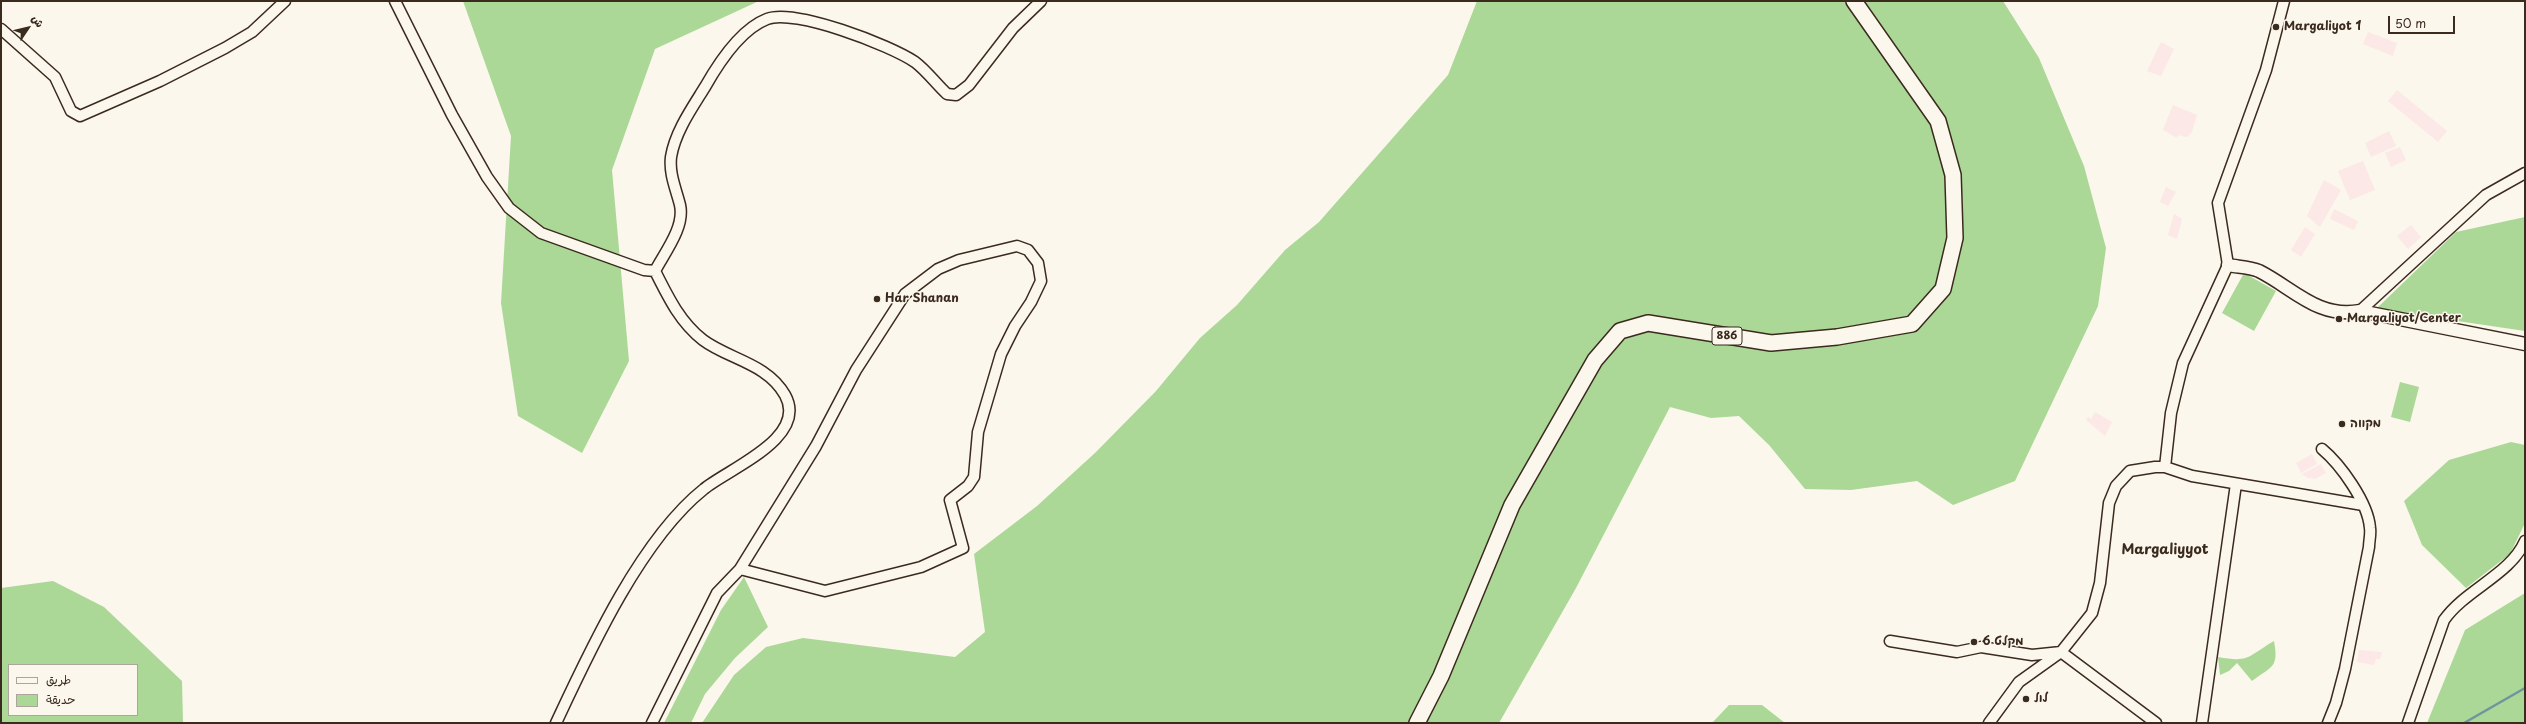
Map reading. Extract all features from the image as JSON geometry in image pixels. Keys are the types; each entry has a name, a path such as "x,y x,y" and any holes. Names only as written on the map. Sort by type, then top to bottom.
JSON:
{"main road":[{"name":"886","path":"1417,723 1442,676 1512,506 1596,360 1620,331 1648,323 1772,343 1837,337 1912,324 1943,289 1955,238 1953,175 1938,121 1854,1"}],"street":[{"path":"1,28 55,77 71,111 80,116 160,81 225,48 252,32 285,1"},
{"path":"395,1 452,115 487,177 509,208 541,233 644,270 655,271"},
{"path":"655,271 679,226 681,216 671,171 671,158 676,141 720,59 747,32 766,19 793,16 889,47 915,62 947,94 951,95 962,92 969,85 1013,28 1041,1"},
{"path":"2165,467 2171,413 2183,363 2228,265 2218,203 2266,70 2284,1"},
{"path":"2360,311 2486,195 2525,173"},
{"path":"652,723 717,593 740,569 816,446 856,370 904,294 938,270 958,260 1005,247 1017,246 1028,250 1038,263 1041,281 1031,302 1014,326 1001,354 978,432 974,477 968,486 950,500 963,548 921,566 825,591 740,569"},
{"path":"2228,265 2258,271 2300,299 2333,313 2360,311 2525,344"},
{"path":"556,723 626,585 655,542 675,518 704,489 748,461 782,434 785,427 788,412 786,396 775,382 743,359 704,341 683,322 655,271"},
{"path":"2322,449 2338,462 2363,505 2370,527 2369,547 2345,669 2336,703 2328,723"},
{"path":"1989,723 2019,682 2061,652 2092,613 2100,583 2109,504 2116,486 2130,472 2165,467 2192,476 2363,505"},
{"path":"2202,723 2236,484"},
{"path":"2408,723 2444,620 2454,606 2504,568 2517,556 2525,541"},
{"path":"1890,640 1957,652 1981,647 2032,655 2061,652 2156,723"}],"shaded area":[{"path":"2368,32 2397,43 2393,56 2363,44"},
{"path":"2161,42 2174,49 2161,76 2147,71"},
{"path":"2397,90 2447,131 2438,142 2388,101"},
{"path":"2173,105 2197,115 2192,132 2187,137 2178,135 2177,138 2163,130"},
{"path":"2389,131 2396,146 2371,157 2365,143"},
{"path":"2400,147 2406,160 2391,167 2385,153"},
{"path":"2363,161 2375,190 2350,200 2338,171"},
{"path":"2324,180 2341,190 2320,227 2307,216"},
{"path":"2166,187 2176,192 2168,206 2160,202"},
{"path":"2334,209 2358,221 2354,230 2330,219"},
{"path":"2174,214 2182,219 2177,239 2168,235"},
{"path":"2411,225 2421,237 2408,249 2397,236"},
{"path":"2305,227 2315,234 2301,257 2291,250"},
{"path":"2095,412 2112,422 2105,436 2086,420 2088,417 2091,419"},
{"path":"2312,454 2317,464 2301,473 2296,463"},
{"path":"2321,464 2326,473 2315,479 2308,478 2302,474"},
{"path":"2359,650 2382,652 2380,659 2376,659 2374,665 2357,662"}],"green space":[{"path":"463,1 759,1 655,49 612,170 629,361 582,453 518,416 501,303 511,136"},
{"path":"1477,1 2003,1 2039,58 2084,166 2106,248 2098,306 2015,481 1953,505 1917,481 1851,490 1805,489 1769,445 1739,416 1711,418 1670,407 1576,588 1499,723 702,723 734,675 766,647 803,638 955,657 985,632 974,554 1037,506 1096,452 1156,391 1200,338 1237,305 1285,250 1319,222 1448,75"},
{"path":"2525,217 2525,331 2376,309 2456,232"},
{"path":"2244,273 2276,291 2254,331 2222,313"},
{"path":"2400,382 2419,387 2410,422 2391,417"},
{"path":"2511,442 2525,445 2525,523 2510,554 2466,588 2422,545 2404,501 2449,460"},
{"path":"744,577 768,627 735,658 705,694 691,723 664,723 721,610"},
{"path":"53,581 104,607 182,681 183,723 1,723 1,588"},
{"path":"2525,593 2525,723 2427,723 2465,630"},
{"path":"2274,641 2275,662 2269,669 2252,681 2237,663 2229,671 2220,675 2218,657 2243,659"},
{"path":"1729,705 1762,705 1785,723 1712,723"}],"waterway":[{"path":"2464,723 2525,688"}],"place":[{"name":"Margaliyot 1","path":"2276,27"},
{"name":"Har Shanan","path":"877,299"},
{"name":"Margaliyot/Center","path":"2339,319"},
{"name":"מקווה","path":"2342,424"},
{"name":"מקלט 6","path":"1974,642"},
{"name":"לול","path":"2026,699"}],"district":[{"name":"Margaliyyot","path":"2165,550"}]}
